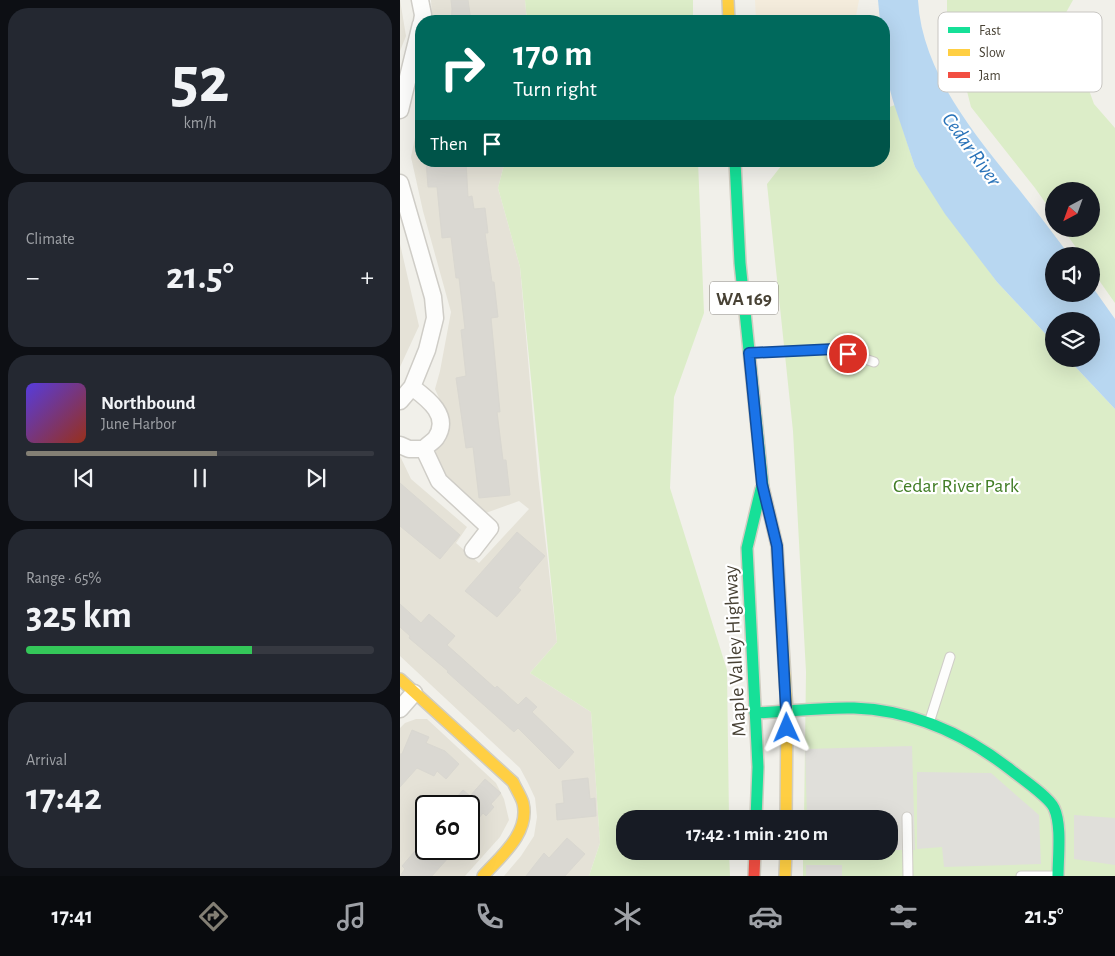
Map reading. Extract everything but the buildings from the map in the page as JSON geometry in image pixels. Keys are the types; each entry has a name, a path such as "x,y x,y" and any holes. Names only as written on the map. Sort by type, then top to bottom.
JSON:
{"main road":[{"path":"728,0 729,15"},
{"name":"Maple Valley Highway","path":"735,167 740,263 762,484 777,546 787,712 786,810"},
{"name":"Maple Valley Highway","path":"756,810 758,767 747,548 762,484"},
{"path":"400,680 513,782 523,804 524,820 519,834 483,876"},
{"path":"755,713 856,708 886,712 929,723 951,731 992,755 1053,806 1056,814 1058,876"},
{"path":"754,876 755,860"},
{"path":"785,876 786,860"}],"street":[{"path":"420,0 424,15"},
{"path":"400,110 415,50"},
{"path":"400,183 433,297 435,318 427,350 412,387 400,401"},
{"path":"400,445 409,449 424,448 436,438 441,424 438,410 428,399 412,387"},
{"path":"424,448 439,481 490,528 473,550"},
{"path":"400,709 414,693"}],"lane":[{"path":"749,353 835,349 874,362"},
{"path":"929,723 950,657"},
{"path":"907,817 908,876"},
{"path":"1021,876 1058,876"}],"shaded area":[{"path":"400,0 406,36 400,51"},
{"path":"431,0 525,0 526,15 432,15"},
{"path":"755,0 859,0 856,15 756,15"},
{"path":"415,137 415,167 503,167 498,188 520,267 538,475 557,642 530,673 591,712 600,843 589,876 504,876 521,856 534,836 537,817 535,798 528,783 520,768 400,656 400,456 411,479 467,527 456,543 479,563 529,509 519,501 483,514 450,482 434,455 450,423 435,389 451,312 423,211 411,157"},
{"path":"400,244 419,326 400,367"},
{"path":"416,719 427,719 496,783 504,799 509,820 500,837 480,859 480,795 415,795 415,860 479,860 465,876 400,876 400,728 405,723"},
{"path":"912,746 915,850 898,850 898,810 807,810 805,749"},
{"path":"917,772 991,773 1039,815 1041,864 944,867 942,847 917,849"},
{"path":"1074,815 1115,818 1115,865 1074,859"},
{"path":"806,865 842,865 842,876 806,876"}],"green space":[{"path":"525,0 693,0 693,15 526,15"},
{"path":"947,0 1073,0 1066,12 947,12"},
{"path":"967,92 1090,92 1094,104 1115,128 1115,303 1100,282 1100,247 1076,247 1069,238 1100,238 1100,182 1045,182 1045,202 971,107"},
{"name":"Cedar River Park","path":"895,105 915,167 997,282 1045,333 1045,367 1076,367 1115,409 1115,876 803,876 803,860 898,860 898,810 804,810 806,672 793,431 767,184 780,167 890,167 890,107"},
{"path":"503,167 698,167 704,313 674,397 670,488 727,670 729,810 616,810 616,860 729,860 730,876 589,876 600,843 591,712 530,673 557,642 520,267 498,188"}],"water":[{"name":"Cedar River","path":"878,0 918,0 922,27 938,72 938,92 949,92 970,127 1045,223 1045,238 1056,238 1063,247 1045,247 1045,302 1100,302 1100,298 1115,319 1115,409 1076,367 1100,367 1100,312 1045,312 1045,333 997,282 945,214 915,167 890,90 890,15 879,15"}],"traffic: fast":[{"path":"735,167 740,263 763,487"},
{"path":"756,810 758,767 747,548 761,489"},
{"path":"755,713 842,708 876,710 897,713 917,719 957,735 993,757 1034,788 1054,808 1058,823 1058,876"}],"traffic: slow":[{"path":"728,0 729,15"},
{"path":"763,487 777,546 787,712 786,810"},
{"path":"400,679 513,782 521,798 524,814 518,834 505,852 483,876"},
{"path":"785,876 786,860"}],"traffic: jam":[{"path":"754,876 755,860"}],"route":[{"path":"787,728 777,546 762,484 749,353 835,349 848,354"}]}
